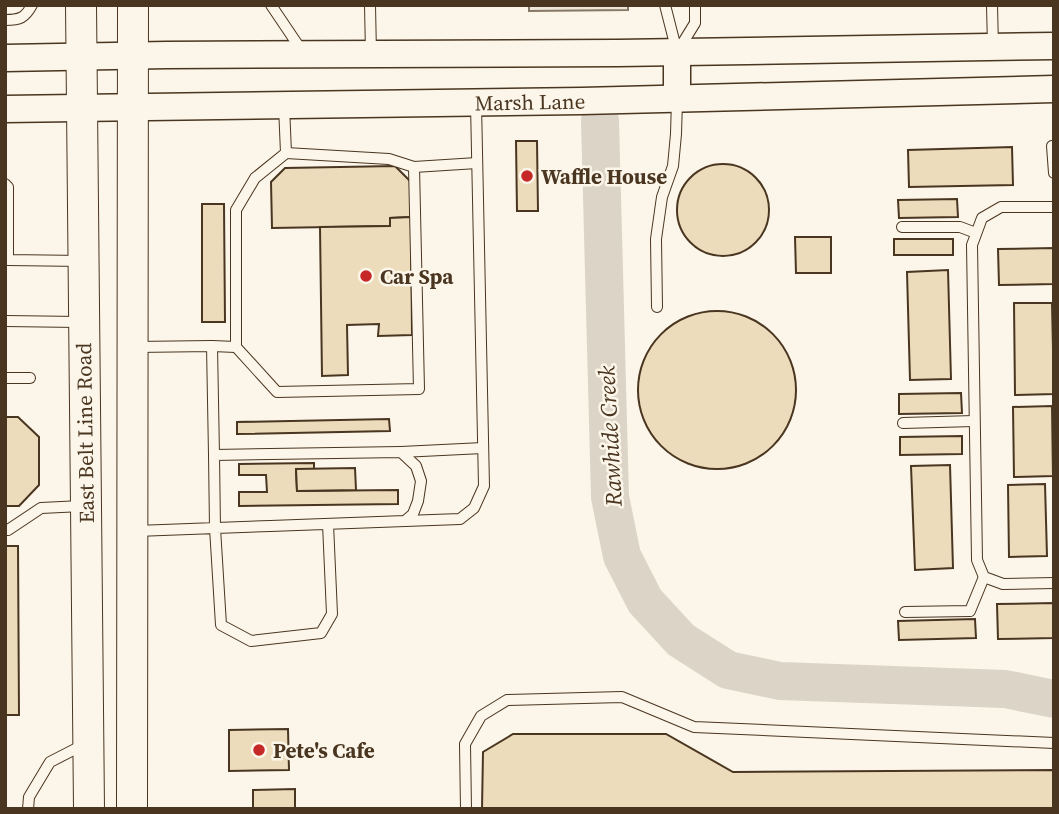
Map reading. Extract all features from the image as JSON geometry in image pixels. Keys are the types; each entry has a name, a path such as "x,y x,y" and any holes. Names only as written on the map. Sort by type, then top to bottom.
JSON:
{"main road":[{"name":"East Belt Line Road","path":"81,5 89,809"},
{"path":"132,809 133,5"},
{"path":"5,58 1054,46"},
{"path":"677,52 677,99"},
{"name":"Marsh Lane","path":"5,109 475,103 1054,89"}],"lane":[{"path":"5,20 16,20 27,15 32,5"},
{"path":"271,5 304,54"},
{"path":"370,5 371,54"},
{"path":"664,5 677,52"},
{"path":"677,52 695,23 695,5"},
{"path":"992,5 993,47"},
{"path":"657,307 656,239 662,197 673,166 677,99"},
{"path":"132,531 460,519 474,508 484,486 475,103"},
{"path":"284,106 286,153"},
{"path":"1052,146 1054,173"},
{"path":"414,167 419,389 277,392 236,347 236,209 255,178 286,153 389,159 414,167 477,163"},
{"path":"5,184 8,187 8,260 83,261"},
{"path":"1054,207 1001,207 982,218 972,245 976,560 984,577 1003,584 1054,583"},
{"path":"902,227 960,227 976,233"},
{"path":"5,321 83,321"},
{"path":"212,346 215,528 221,625 251,641 321,633 332,614 328,524"},
{"path":"132,347 236,347"},
{"path":"5,378 30,378"},
{"path":"903,423 974,421"},
{"path":"214,455 483,448"},
{"path":"401,452 416,466 421,481 413,514 405,522"},
{"path":"5,530 41,508 85,505"},
{"path":"905,612 970,611 984,577"},
{"path":"466,809 465,744 481,716 508,700 622,697 694,727 1054,743"},
{"path":"28,809 29,797 50,761 89,742"}],"shaded area":[{"path":"529,5 628,5 628,10 529,11"}],"building":[{"name":"Waffle House","path":"516,141 537,141 538,211 517,211"},
{"path":"1012,147 1013,185 909,187 908,150"},
{"path":"723,164 741,167 756,177 766,192 769,210 766,228 756,243 741,253 723,256 705,253 690,243 680,228 677,210 680,192 690,177 705,167"},
{"path":"395,166 411,182 411,217 390,218 390,226 272,228 271,182 285,168"},
{"path":"957,199 958,217 899,218 898,200"},
{"path":"202,204 224,204 225,322 202,322"},
{"name":"Car Spa","path":"411,217 412,335 378,336 379,324 347,325 348,375 322,376 320,227 390,226 390,218"},
{"path":"795,237 831,237 831,273 796,273"},
{"path":"894,239 953,239 953,255 894,255"},
{"path":"1054,248 1054,284 999,285 998,249"},
{"path":"948,270 951,379 910,380 907,272"},
{"path":"1014,303 1052,303 1054,394 1015,395"},
{"path":"717,311 747,317 773,334 790,360 796,390 790,420 773,446 747,463 717,469 687,463 661,446 644,420 638,390 644,360 661,334 687,317"},
{"path":"961,393 962,413 899,414 899,394"},
{"path":"1052,406 1053,476 1014,477 1013,407"},
{"path":"5,417 18,417 39,437 39,485 19,506 5,506"},
{"path":"389,419 390,431 237,434 237,422"},
{"path":"962,436 962,454 900,455 900,437"},
{"path":"314,463 314,469 296,469 297,491 398,490 398,504 239,506 239,492 267,492 266,475 239,475 239,464"},
{"path":"950,465 953,568 915,570 911,466"},
{"path":"355,468 356,490 297,491 296,469"},
{"path":"1045,484 1047,556 1009,557 1008,485"},
{"path":"5,546 18,546 19,715 5,715"},
{"path":"1054,603 1054,638 998,639 997,604"},
{"path":"975,619 976,638 899,640 898,621"},
{"name":"Pete's Cafe","path":"288,729 289,770 229,771 229,730"},
{"path":"513,734 666,734 733,772 1054,770 1054,809 482,809 483,752"},
{"path":"295,789 295,809 253,809 253,790"}],"waterway":[{"name":"Rawhide Creek","path":"600,121 610,497 622,556 645,601 681,640 728,670 780,681 1005,689 1054,699"}],"place":[{"name":"Waffle House","path":"527,176"},
{"name":"Car Spa","path":"366,276"},
{"name":"Pete's Cafe","path":"259,750"}]}
